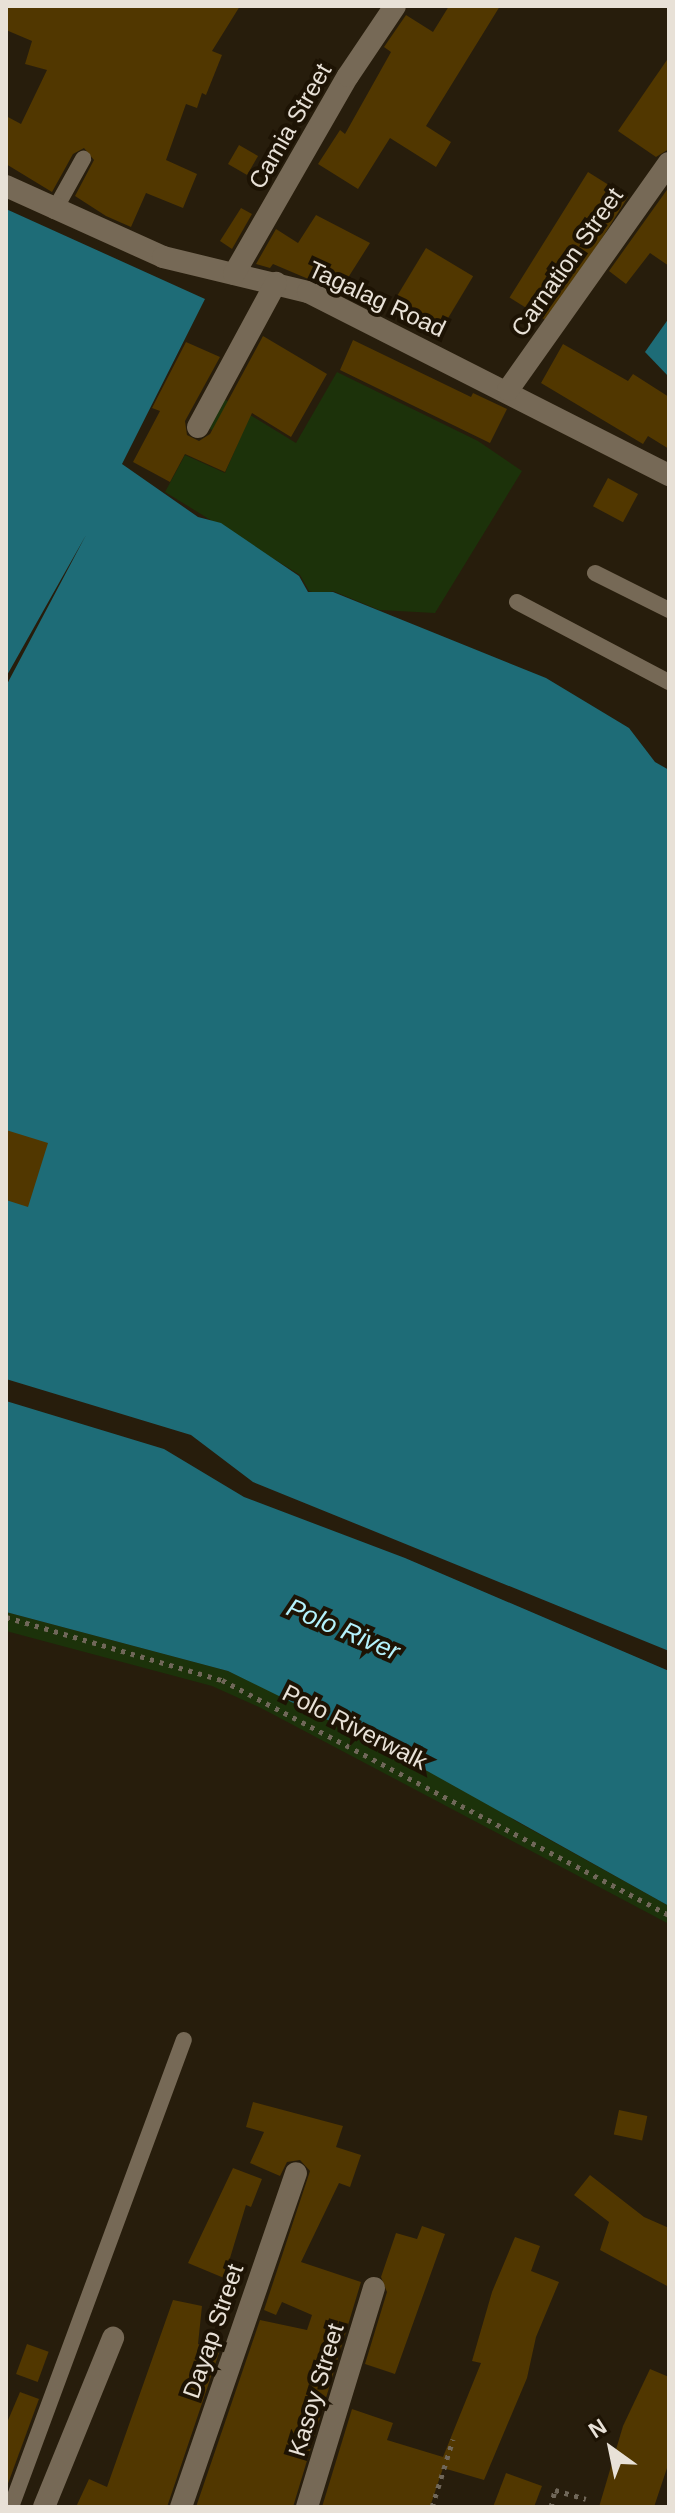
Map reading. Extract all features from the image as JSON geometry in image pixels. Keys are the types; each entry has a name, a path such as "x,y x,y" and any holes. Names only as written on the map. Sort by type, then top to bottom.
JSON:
{"street":[{"name":"Camia Street","path":"234,274 348,76 395,6"},
{"name":"Carnation Street","path":"508,390 669,163"},
{"name":"Tagalag Road","path":"6,186 54,211 163,257 308,292 508,390 669,475"},
{"path":"198,427 276,283"},
{"name":"Dayap Street","path":"181,2507 296,2173"},
{"name":"Kasoy Street","path":"307,2507 374,2288"},
{"path":"44,2507 113,2338"}],"lane":[{"path":"54,211 83,159"},
{"path":"595,573 669,610"},
{"path":"517,602 669,682"},
{"path":"11,2507 184,2040"}],"path":[{"name":"Polo Riverwalk","path":"6,1617 222,1680 669,1915"},
{"path":"432,2507 453,2439"},
{"path":"551,2507 555,2490 586,2499"}],"green space":[{"path":"337,372 478,441 522,471 435,613 379,610 333,591 322,595 309,591 300,575 165,492 185,455 225,473 238,443 206,427 221,397 296,443"},
{"path":"6,1612 228,1671 491,1793 514,1820 669,1906 669,1924 261,1708 212,1686 6,1631"}],"water":[{"path":"6,209 205,299 122,464 198,517 221,523 299,576 308,592 333,592 546,678 629,728 655,762 669,770 669,1651 253,1482 191,1435 6,1379 6,686 86,535 6,677"},
{"path":"669,318 669,377 645,352"},
{"name":"Polo River","path":"6,1401 164,1449 244,1497 405,1558 669,1671 669,1906 395,1753 228,1671 6,1612"}],"building":[{"path":"6,6 240,6 212,51 222,55 206,95 202,93 197,108 186,104 166,160 197,174 183,208 146,193 131,227 106,216 75,196 94,160 84,148 73,154 52,192 6,164 6,116 21,124 47,70 25,64 32,41 6,30"},
{"path":"449,6 500,6 426,126 451,142 436,167 390,138 358,189 318,164 340,130 345,134 391,52 384,47 406,15 433,32"},
{"path":"669,57 669,149 656,157 618,131"},
{"path":"239,145 258,156 247,175 228,164"},
{"path":"588,172 628,197 549,322 510,298"},
{"path":"669,187 669,266 650,253 626,284 609,271"},
{"path":"241,208 252,214 232,249 220,241"},
{"path":"316,215 370,243 339,292 273,264 270,268 256,264 276,229 298,243"},
{"path":"426,248 473,276 437,337 389,309"},
{"path":"263,336 327,374 291,437 252,413 225,472 185,454 170,482 133,462 160,411 152,408 186,342 220,357 185,421 187,435 199,441 210,434"},
{"path":"353,340 471,397 473,393 507,409 490,443 340,370"},
{"path":"563,344 628,381 633,374 669,397 669,449 648,436 643,444 541,383"},
{"path":"608,478 638,494 623,522 593,506"},
{"path":"6,1130 48,1143 28,1207 6,1200"},
{"path":"253,2102 343,2126 336,2147 361,2155 350,2187 339,2183 301,2262 361,2282 293,2507 196,2507 260,2320 307,2330 312,2315 282,2302 276,2315 264,2310 310,2171 300,2160 287,2162 280,2176 250,2163 264,2132 246,2127"},
{"path":"619,2110 647,2116 642,2140 614,2134"},
{"path":"233,2168 262,2179 251,2207 246,2205 224,2278 188,2263"},
{"path":"590,2175 644,2217 669,2228 669,2287 600,2250 609,2222 574,2195"},
{"path":"422,2226 445,2234 395,2374 365,2364 387,2292 381,2277 396,2233 417,2239"},
{"path":"515,2237 540,2246 531,2271 559,2282 536,2337 527,2378 484,2480 443,2468 430,2507 322,2507 352,2409 393,2423 387,2440 443,2457 481,2363 472,2361 492,2292"},
{"path":"173,2300 202,2306 198,2344 219,2353 167,2507 76,2507 89,2479 107,2487"},
{"path":"27,2344 49,2352 38,2382 16,2374"},
{"path":"650,2369 669,2377 669,2462 654,2507 599,2507 623,2426"},
{"path":"20,2392 39,2399 6,2489 6,2425"},
{"path":"506,2473 542,2486 534,2507 493,2507"}]}
